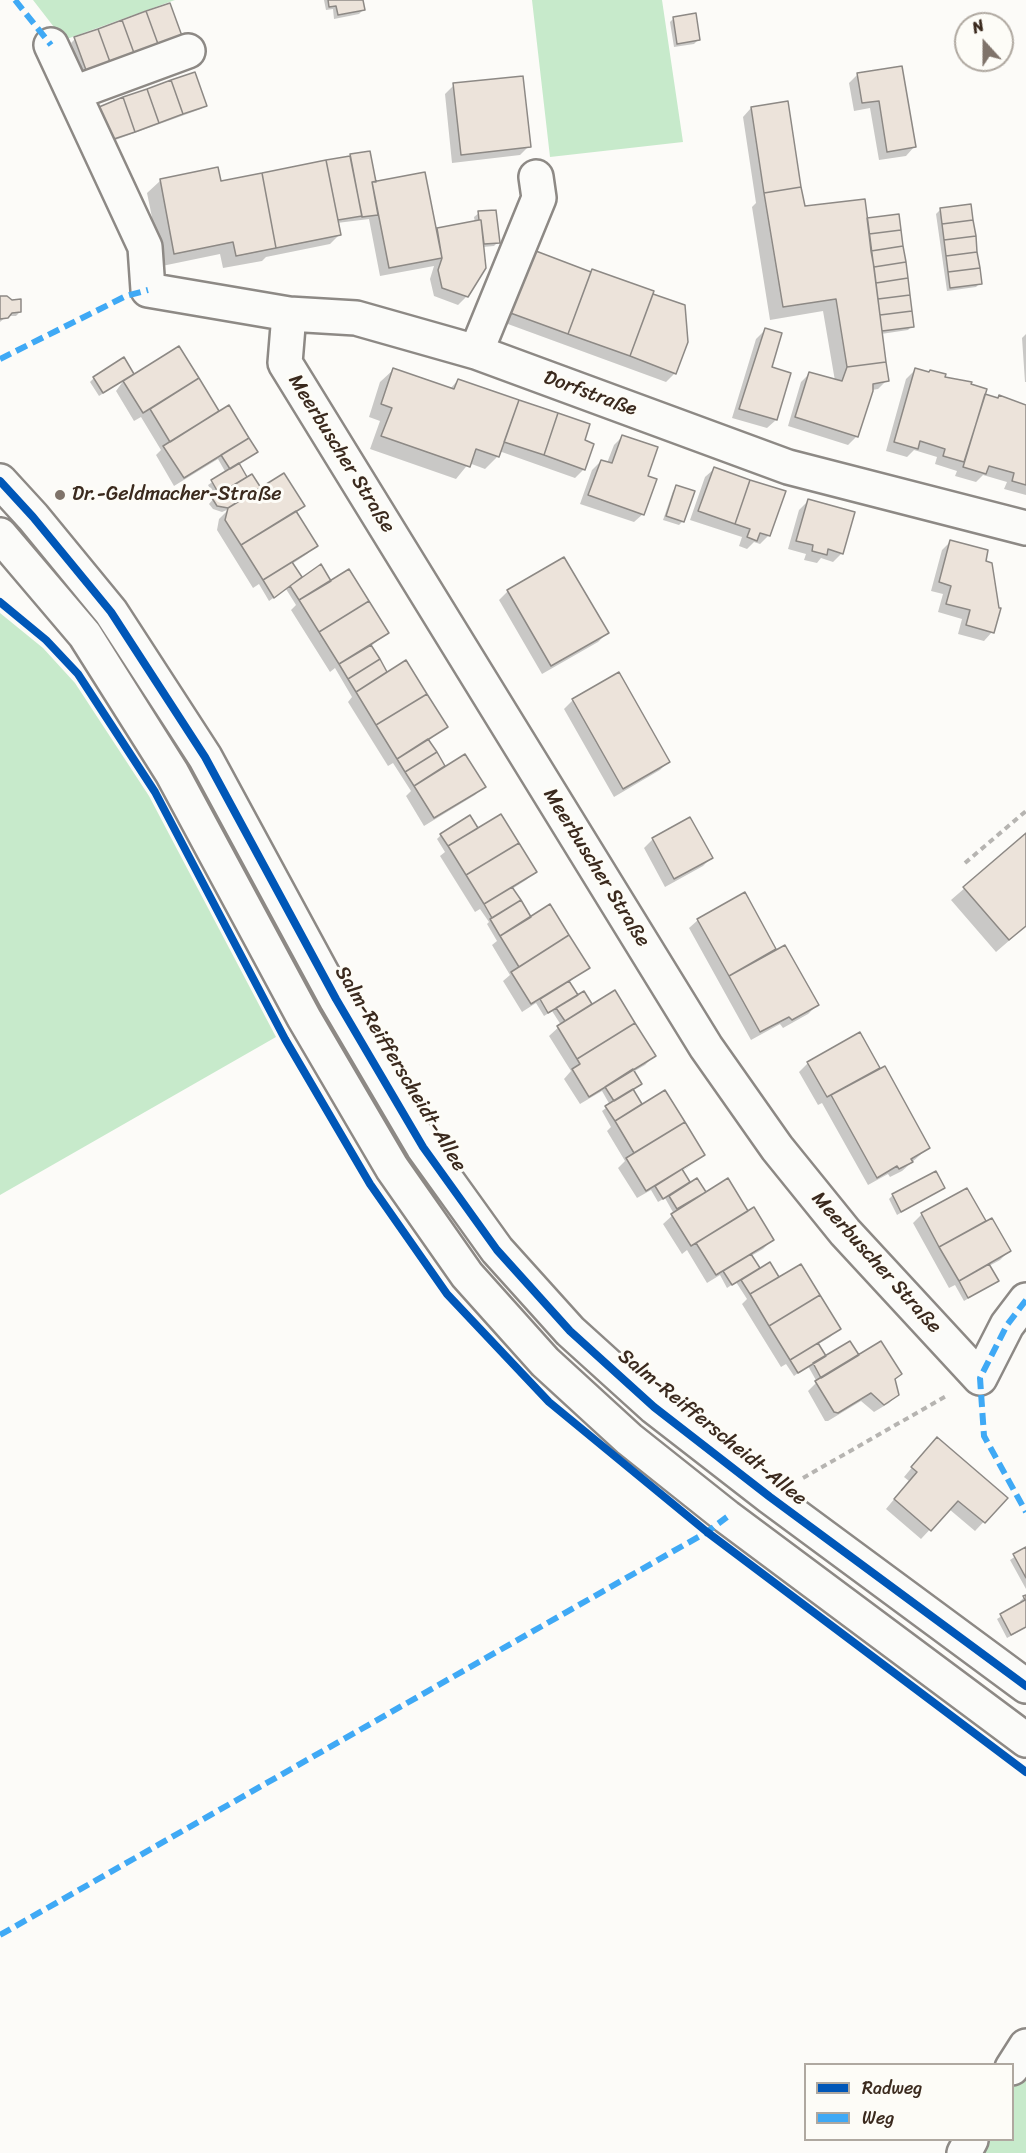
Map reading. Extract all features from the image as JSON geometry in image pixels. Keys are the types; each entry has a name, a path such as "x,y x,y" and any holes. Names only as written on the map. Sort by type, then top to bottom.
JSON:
{"street":[{"path":"51,45 74,93 188,51"},
{"name":"Dorfstraße","path":"74,93 146,247 148,290 289,314 356,318 476,352 788,467 1026,528"},
{"path":"476,352 540,198 536,177"},
{"name":"Meerbuscher Straße","path":"289,314 285,363 706,1047 777,1148 844,1232 981,1378"},
{"name":"Salm-Reifferscheidt-Allee","path":"0,481 33,517 111,612 205,757 336,999 423,1147 497,1250 570,1331 654,1407 770,1497 1026,1686"},
{"path":"0,535 85,635 172,773 304,1018 392,1168 467,1275 545,1362 629,1439 727,1517 1026,1740"},
{"path":"981,1378 1007,1325 1026,1300"},
{"path":"1014,2065 1026,2046"}],"path":[{"path":"965,863 1026,811"},
{"path":"770,1497 929,1405 981,1378"}],"green space":[{"path":"33,0 175,0 64,40"},
{"path":"532,0 662,0 683,142 550,157"},
{"path":"0,613 43,648 75,683 149,796 276,1037 0,1195"},
{"path":"1026,2063 1026,2153 977,2153 984,2141 1014,2141 1014,2086"}],"building":[{"path":"328,0 363,0 365,10 338,15 336,6 329,7"},
{"path":"170,3 182,36 158,44 146,11"},
{"path":"146,11 158,44 134,53 122,20"},
{"path":"696,13 700,40 677,44 673,17"},
{"path":"122,20 134,53 110,62 98,29"},
{"path":"98,29 110,62 86,70 74,37"},
{"path":"902,66 916,147 887,152 879,101 862,103 857,73"},
{"path":"195,72 207,106 183,114 171,80"},
{"path":"523,76 531,147 461,155 453,83"},
{"path":"171,80 183,114 159,123 147,89"},
{"path":"147,89 159,123 135,132 123,97"},
{"path":"123,97 135,132 111,140 99,107"},
{"path":"788,101 801,187 764,193 751,107"},
{"path":"370,151 376,182 372,182 378,215 362,217 350,154"},
{"path":"350,156 362,216 338,220 326,160"},
{"path":"326,160 341,235 276,248 262,173"},
{"path":"218,167 221,181 262,173 276,248 236,256 233,242 174,254 160,179"},
{"path":"425,172 442,258 389,268 372,182"},
{"path":"801,187 805,206 865,199 886,362 847,367 836,299 783,307 764,193"},
{"path":"971,204 973,220 942,224 940,208"},
{"path":"496,210 500,243 484,244 478,211"},
{"path":"899,214 901,230 869,234 867,218"},
{"path":"481,220 486,268 468,297 442,288 438,270 442,258 437,228"},
{"path":"973,220 976,236 944,240 942,224"},
{"path":"901,230 903,246 871,251 869,234"},
{"path":"976,236 977,252 946,256 944,240"},
{"path":"903,246 906,262 874,267 871,251"},
{"path":"528,248 591,272 568,334 505,311"},
{"path":"977,252 980,268 948,272 946,256"},
{"path":"906,262 908,278 876,283 874,267"},
{"path":"980,268 982,284 950,288 948,272"},
{"path":"592,269 654,291 630,356 568,334"},
{"path":"908,278 910,295 878,299 876,283"},
{"path":"653,294 685,305 688,342 676,374 630,356"},
{"path":"910,295 912,311 880,315 878,299"},
{"path":"0,296 7,296 12,300 21,299 21,312 12,313 8,318 0,319"},
{"path":"912,311 914,327 882,331 880,315"},
{"path":"765,328 782,333 772,367 791,373 777,420 739,409"},
{"path":"179,346 199,378 143,413 123,381"},
{"path":"124,357 134,374 103,393 93,377"},
{"path":"886,362 889,381 873,384 873,391 858,437 795,417 809,372 842,381 847,367"},
{"path":"393,368 454,389 458,379 519,400 499,457 476,449 470,467 381,436 392,408 381,404"},
{"path":"915,368 946,374 945,377 972,382 971,384 987,389 964,462 943,456 945,449 920,441 918,449 894,442"},
{"path":"199,378 219,411 170,442 150,409"},
{"path":"985,394 998,398 999,395 1026,405 1026,485 1012,481 1014,473 989,466 986,474 963,467"},
{"path":"519,400 558,413 544,455 504,442"},
{"path":"229,405 249,438 184,478 163,446"},
{"path":"558,413 590,424 585,440 594,444 585,470 544,455"},
{"path":"622,435 658,447 648,476 657,479 644,515 588,495 601,460 612,463"},
{"path":"249,438 258,452 230,469 221,455"},
{"path":"239,463 247,477 219,494 211,480"},
{"path":"714,467 750,480 735,524 698,511"},
{"path":"284,473 305,506 241,545 225,520 228,508"},
{"path":"252,474 261,488 228,508 217,506 212,498"},
{"path":"750,480 786,491 770,536 760,533 757,541 747,537 750,529 735,524"},
{"path":"676,485 695,491 684,522 666,516"},
{"path":"808,499 855,512 843,554 828,549 827,555 812,551 813,545 796,541"},
{"path":"296,511 318,546 263,580 241,545"},
{"path":"950,540 988,550 986,561 992,563 999,608 1001,608 994,633 966,625 970,610 946,604 951,586 939,582"},
{"path":"564,557 609,633 551,666 507,590"},
{"path":"292,562 302,577 274,598 263,580"},
{"path":"321,564 331,581 299,600 290,586"},
{"path":"349,569 369,601 319,632 299,600"},
{"path":"369,601 389,633 339,664 319,632"},
{"path":"371,645 380,659 348,679 339,664"},
{"path":"380,659 387,672 356,692 348,679"},
{"path":"406,660 427,694 376,725 356,692"},
{"path":"619,672 670,762 623,789 572,699"},
{"path":"427,694 448,727 397,759 376,725"},
{"path":"428,739 437,752 405,772 397,759"},
{"path":"437,752 445,766 414,786 405,772"},
{"path":"465,754 486,787 434,818 414,786"},
{"path":"501,814 519,843 466,875 448,846"},
{"path":"470,815 478,828 448,846 440,834"},
{"path":"690,817 713,858 674,879 652,838"},
{"path":"1026,833 1026,926 1009,940 963,887"},
{"path":"519,843 537,872 484,904 466,875"},
{"path":"512,887 521,900 492,918 484,904"},
{"path":"745,892 776,949 729,976 697,919"},
{"path":"521,900 531,917 500,936 490,919"},
{"path":"550,904 569,935 519,967 500,936"},
{"path":"569,935 590,968 531,1004 511,972"},
{"path":"785,945 819,1005 792,1020 789,1017 760,1032 729,976"},
{"path":"569,981 578,995 548,1013 540,999"},
{"path":"615,990 635,1023 577,1059 557,1026"},
{"path":"584,991 592,1004 565,1021 556,1008"},
{"path":"635,1023 656,1056 589,1097 572,1069 580,1064 577,1059"},
{"path":"860,1032 880,1068 827,1097 807,1062"},
{"path":"885,1066 930,1148 911,1159 913,1162 899,1169 897,1166 877,1178 831,1095"},
{"path":"633,1069 642,1084 614,1101 605,1087"},
{"path":"633,1089 642,1104 615,1121 605,1106"},
{"path":"665,1090 685,1122 634,1153 615,1121"},
{"path":"685,1122 705,1155 646,1191 626,1158"},
{"path":"682,1169 690,1182 663,1199 655,1186"},
{"path":"936,1171 945,1188 901,1212 892,1194"},
{"path":"697,1178 706,1192 677,1209 669,1196"},
{"path":"728,1178 748,1211 691,1246 671,1214"},
{"path":"967,1188 986,1221 939,1247 921,1213"},
{"path":"754,1207 774,1240 716,1275 696,1243"},
{"path":"992,1218 1011,1251 959,1281 939,1247"},
{"path":"751,1254 760,1268 732,1285 723,1271"},
{"path":"770,1262 779,1277 750,1294 741,1280"},
{"path":"801,1264 820,1295 769,1326 750,1294"},
{"path":"989,1264 999,1281 968,1298 959,1281"},
{"path":"820,1295 841,1329 790,1360 769,1326"},
{"path":"850,1341 859,1355 821,1378 813,1363"},
{"path":"881,1341 902,1374 895,1379 899,1395 884,1405 871,1393 838,1413 834,1412 815,1381"},
{"path":"818,1343 826,1356 798,1373 790,1360"},
{"path":"937,1437 1008,1498 985,1523 958,1501 931,1531 894,1499 917,1472 911,1467"},
{"path":"1026,1547 1026,1578 1013,1554"},
{"path":"1026,1595 1026,1627 1011,1635 1000,1614 1025,1600 1023,1596"}],"marked path":[{"path":"15,0 51,45"},
{"path":"0,359 126,296 148,290"},
{"path":"1026,1300 1007,1325 980,1378 984,1436 1026,1512"},
{"path":"0,1935 707,1532 727,1517"}],"cycle path":[{"path":"0,481 33,517 111,612 205,757 336,999 423,1147 497,1250 570,1331 654,1407 770,1497 1026,1686"},
{"path":"0,602 46,640 78,674 155,792 285,1039 370,1184 447,1294 549,1402 707,1532 1026,1772"}],"place":[{"name":"Dr.-Geldmacher-Straße","path":"60,495"}]}
